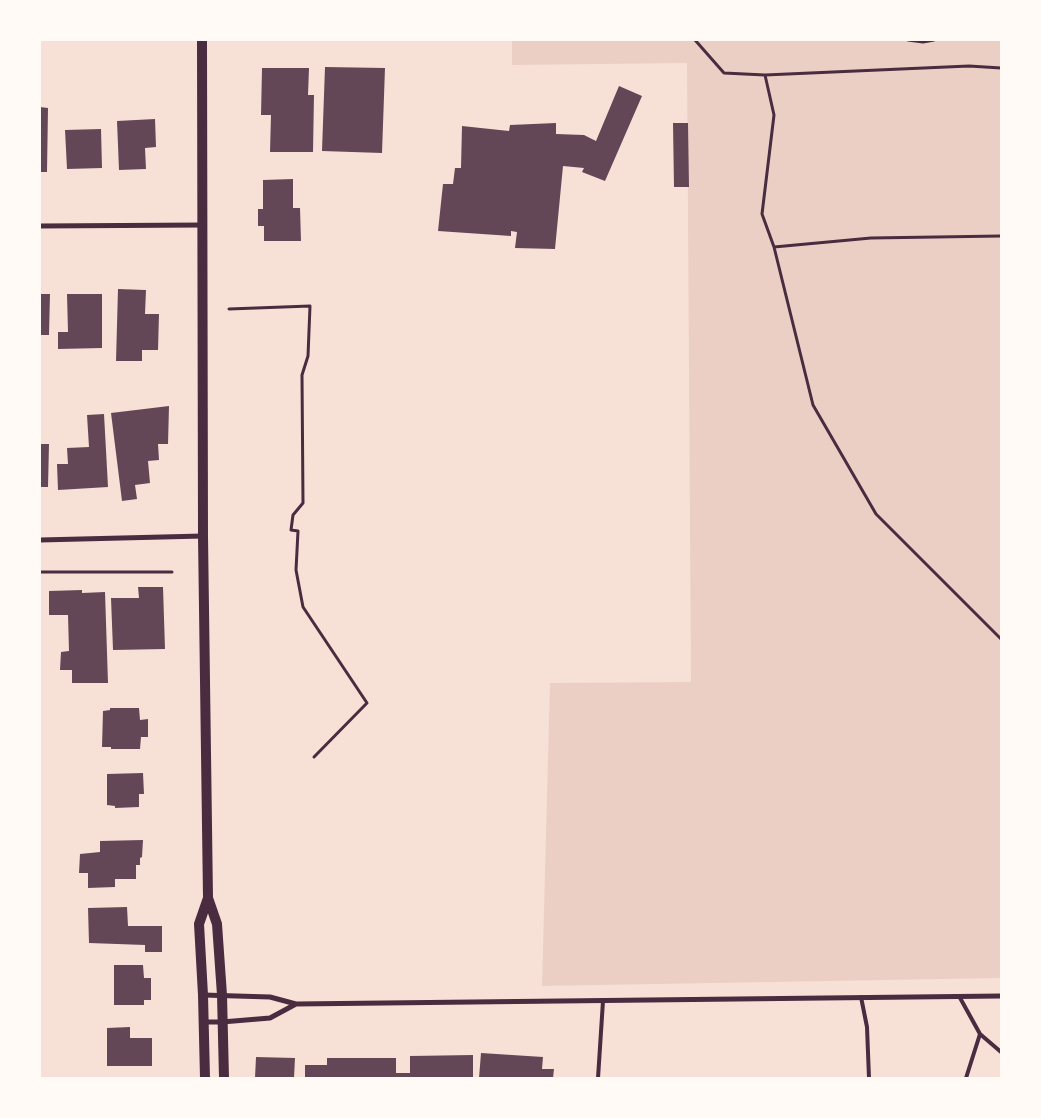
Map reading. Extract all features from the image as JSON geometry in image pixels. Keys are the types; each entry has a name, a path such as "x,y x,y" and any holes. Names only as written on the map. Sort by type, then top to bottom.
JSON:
{"main road":[{"path":"202,40 203,536 208,898 217,924 222,995 224,1078"},
{"path":"205,1078 199,924 208,898"}],"street":[{"path":"40,226 202,225"},
{"path":"40,540 203,536"},
{"path":"203,995 270,997 296,1004 1001,996"},
{"path":"204,1022 270,1018 296,1004"}],"lane":[{"path":"959,996 980,1034 1001,1052"},
{"path":"861,997 867,1027 869,1078"},
{"path":"598,1078 603,1001"},
{"path":"966,1078 980,1034"}],"path":[{"path":"695,40 724,74 764,75 969,66 1001,68"},
{"path":"908,40 923,42 934,40"},
{"path":"764,75 774,115 762,214 774,247 813,404 876,514 1001,639"},
{"path":"774,247 870,238 1001,236"},
{"path":"229,309 310,306 308,356 302,374 303,503 293,515 291,530 298,531 296,570 303,607 367,703 314,758"},
{"path":"40,572 172,572"}],"shaded area":[{"path":"512,40 1001,40 1001,978 542,986 550,683 691,682 687,63 512,65"}],"building":[{"path":"325,67 385,68 382,153 322,151"},
{"path":"262,68 309,68 308,95 314,95 313,152 270,152 271,115 261,115"},
{"path":"619,86 642,96 605,181 582,172 584,168 563,166 555,249 515,248 517,232 511,231 511,236 438,231 443,184 453,184 455,168 461,168 462,126 509,131 510,125 556,123 556,134 584,135 596,141"},
{"path":"40,107 48,108 47,172 40,172"},
{"path":"155,119 156,147 145,148 146,169 119,170 117,121"},
{"path":"673,123 688,123 689,187 674,187"},
{"path":"101,129 102,168 67,169 65,130"},
{"path":"293,179 293,208 300,208 301,241 264,241 264,226 258,226 258,209 263,209 263,180"},
{"path":"118,289 146,290 145,314 159,314 158,350 142,350 142,361 116,361"},
{"path":"40,294 50,294 49,335 40,335"},
{"path":"67,294 102,294 102,348 58,349 58,332 68,332"},
{"path":"169,406 168,444 158,444 159,460 148,461 150,483 135,485 137,499 122,501 111,413"},
{"path":"104,414 108,487 58,490 57,464 68,464 67,448 89,447 87,415"},
{"path":"40,444 49,444 48,487 40,487"},
{"path":"138,587 163,587 165,649 113,650 111,598 139,598"},
{"path":"82,590 82,593 105,592 108,683 72,683 72,670 60,670 61,652 69,651 68,615 49,615 49,591"},
{"path":"110,708 139,708 140,720 148,719 148,737 141,737 140,749 111,749 111,747 102,747 103,711 110,710"},
{"path":"143,773 144,794 139,794 139,807 115,808 115,806 107,805 107,774"},
{"path":"143,840 140,865 136,865 136,879 115,879 115,887 88,888 88,873 79,873 80,854 100,852 100,841"},
{"path":"127,907 128,926 162,926 162,952 145,952 145,945 89,943 88,908"},
{"path":"114,965 143,965 144,978 151,978 151,1000 144,1000 144,1005 114,1005"},
{"path":"130,1027 130,1038 152,1038 152,1066 107,1066 107,1028"},
{"path":"481,1053 543,1057 542,1069 554,1069 553,1078 479,1078"},
{"path":"473,1055 473,1078 305,1078 305,1065 327,1065 327,1058 396,1058 396,1073 410,1073 410,1056"},
{"path":"256,1057 295,1058 294,1078 255,1078"}]}
